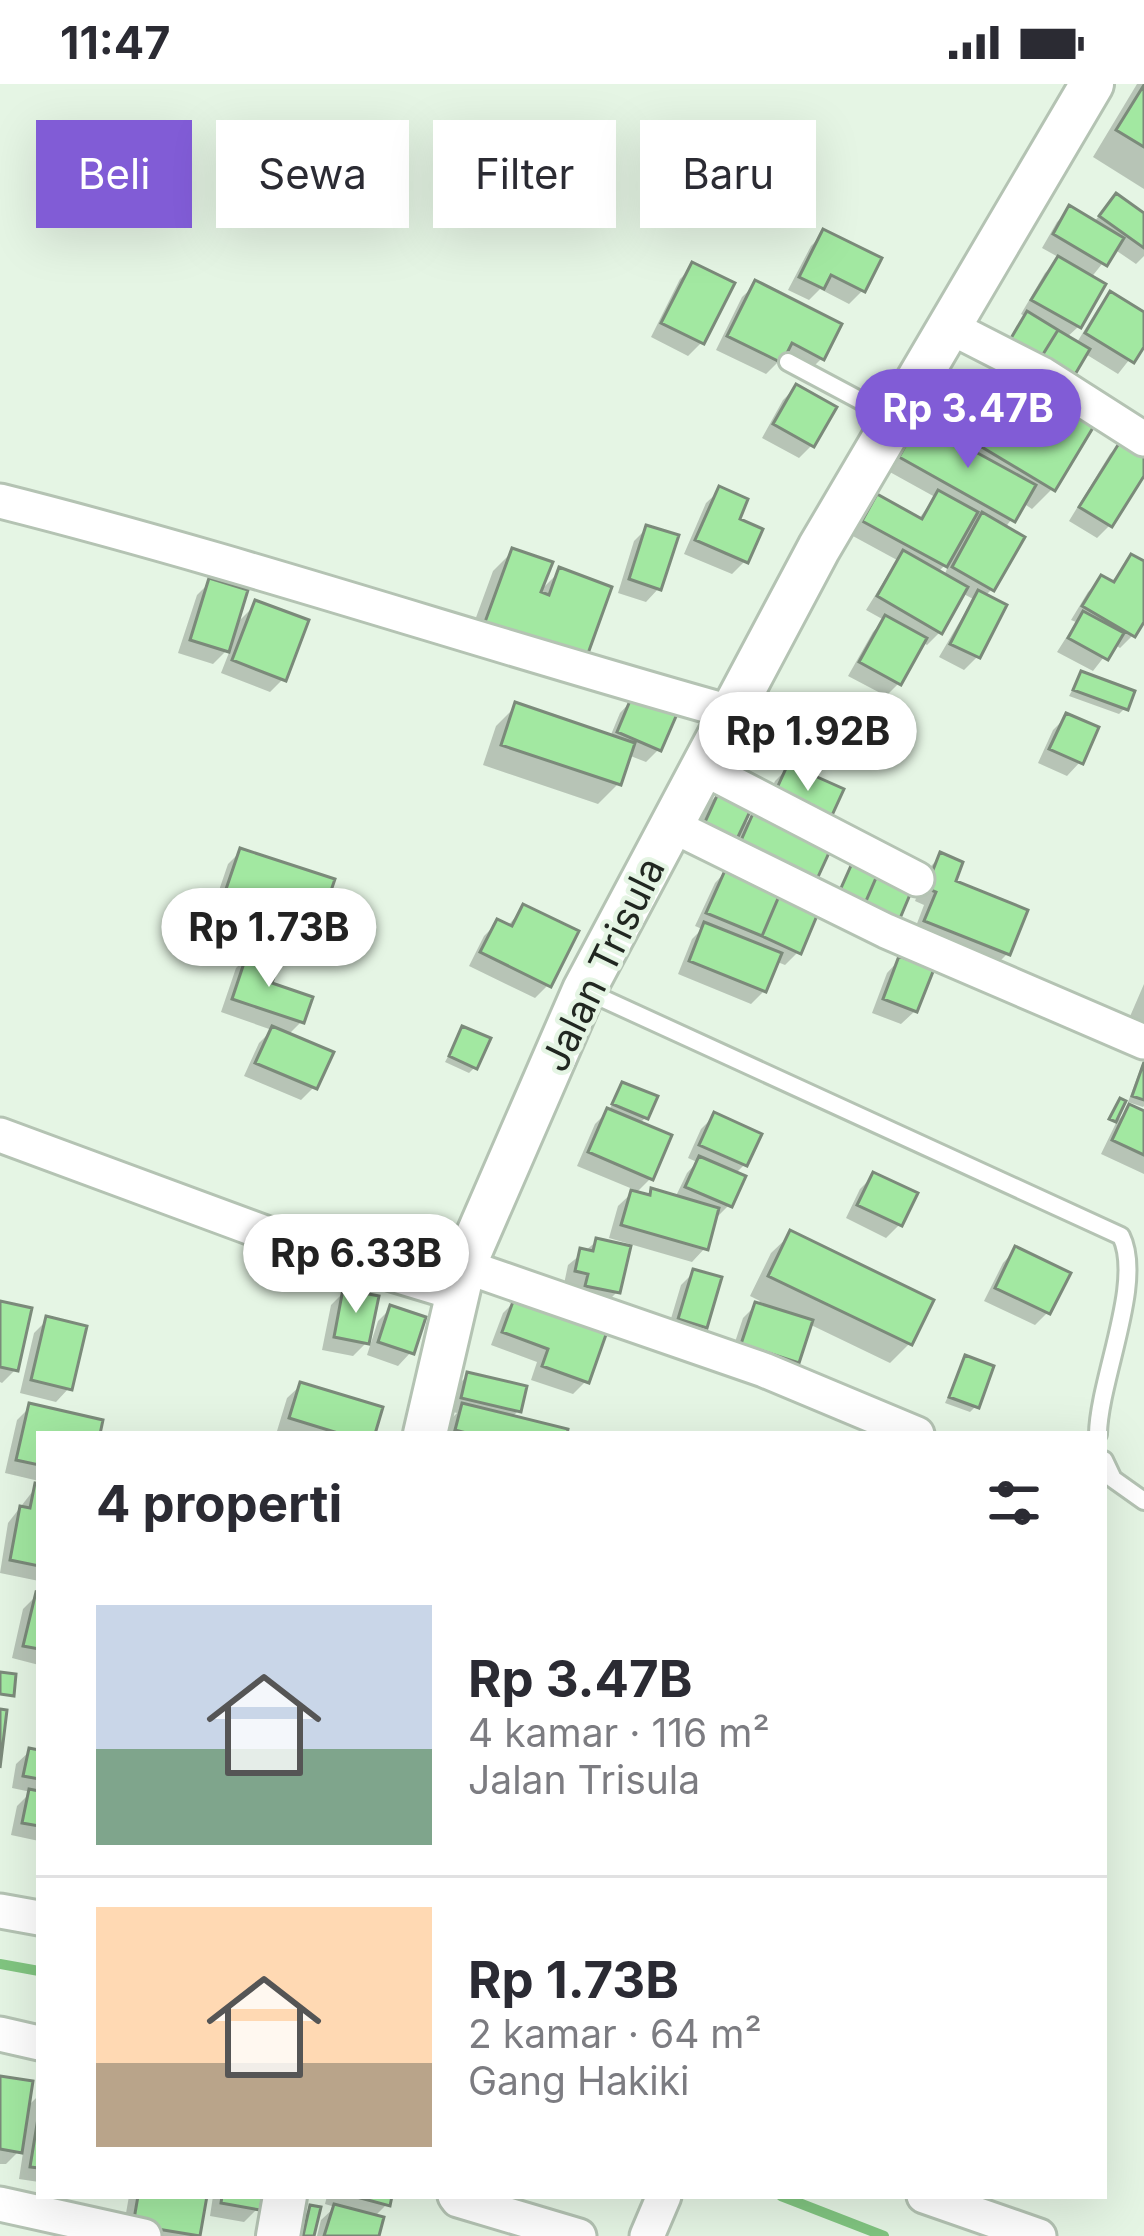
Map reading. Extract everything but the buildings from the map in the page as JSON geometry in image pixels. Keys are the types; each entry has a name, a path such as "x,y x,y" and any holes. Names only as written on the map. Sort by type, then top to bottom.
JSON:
{"street":[{"name":"Jalan Trisula","path":"426,1431 460,1280 584,990 819,548 1092,84"},
{"path":"950,327 1042,374 1144,440"},
{"path":"0,501 157,541 549,662 730,712"},
{"path":"701,767 917,879"},
{"path":"671,825 886,931 1144,1042"},
{"path":"0,1136 306,1248 460,1280 764,1370 910,1431"},
{"path":"0,1911 36,1917"},
{"path":"0,2034 36,2042"},
{"path":"278,2236 284,2199"},
{"path":"457,2199 579,2236"},
{"path":"647,2236 663,2199"},
{"path":"933,2199 1039,2236"},
{"path":"0,2204 144,2236"}],"lane":[{"path":"788,362 896,419"},
{"path":"584,990 1121,1236 1131,1249 1132,1285 1098,1409 1098,1431"},
{"path":"1107,1466 1113,1479 1144,1502"}],"waterway":[{"path":"0,1964 36,1970"},
{"path":"789,2199 884,2236"}]}
